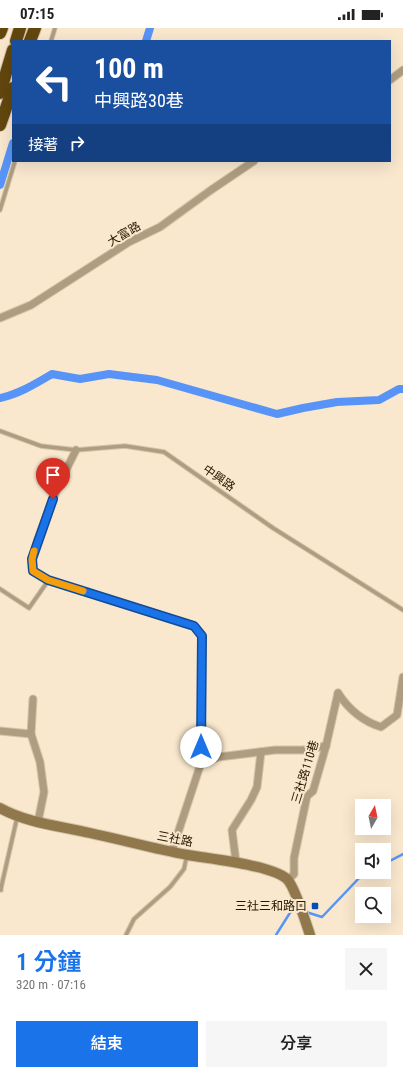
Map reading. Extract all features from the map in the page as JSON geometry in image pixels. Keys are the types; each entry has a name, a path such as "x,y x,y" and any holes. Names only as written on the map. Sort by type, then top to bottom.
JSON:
{"highway":[{"path":"0,33 2,28"},
{"path":"16,40 20,28"},
{"path":"30,40 35,28"},
{"path":"0,93 12,53"},
{"path":"0,125 12,91"}],"street":[{"path":"391,79 403,70"},
{"name":"大富路","path":"0,318 31,305 129,242 160,227 253,162"},
{"path":"76,450 58,486 32,559 33,571 48,580 194,626 202,636 201,763 172,852"},
{"name":"三社路110巷","path":"288,880 294,874 294,858 307,796 313,791 326,746 338,693 345,705 359,717 370,724 381,727 397,715 403,677"},
{"path":"33,698 31,734 40,762 44,792 38,822"},
{"path":"0,731 31,734"},
{"path":"201,763 219,757 261,752 303,750 326,746"},
{"path":"236,862 232,830 251,800 257,787 261,752"},
{"name":"三社路","path":"0,808 17,817 38,822 172,852 236,862 276,872 288,880"},
{"path":"288,880 302,911 309,934"}],"lane":[{"path":"51,40 55,28"},
{"path":"0,210 15,162"},
{"name":"中興路","path":"0,431 41,446 76,450 125,446 164,452 273,528 403,610"},
{"path":"0,589 29,608 48,580"},
{"path":"1,890 17,817"},
{"path":"126,935 134,919 175,881 184,869 188,855"}],"waterway":[{"path":"146,40 150,28"},
{"path":"0,185 12,146"},
{"path":"0,398 20,391 52,374 80,379 109,374 157,380 277,414 337,402 379,400 399,389 403,389"},
{"path":"391,860 403,854"},
{"path":"306,912 322,917 358,879"},
{"path":"276,935 293,908 299,910"}],"slow traffic":[{"path":"34,551 32,559 33,571 48,580 83,591"}],"place":[{"name":"三社三和路口","path":"315,906"}],"route":[{"path":"53,499 32,559 33,571 48,580 194,626 202,636 201,747"}]}
